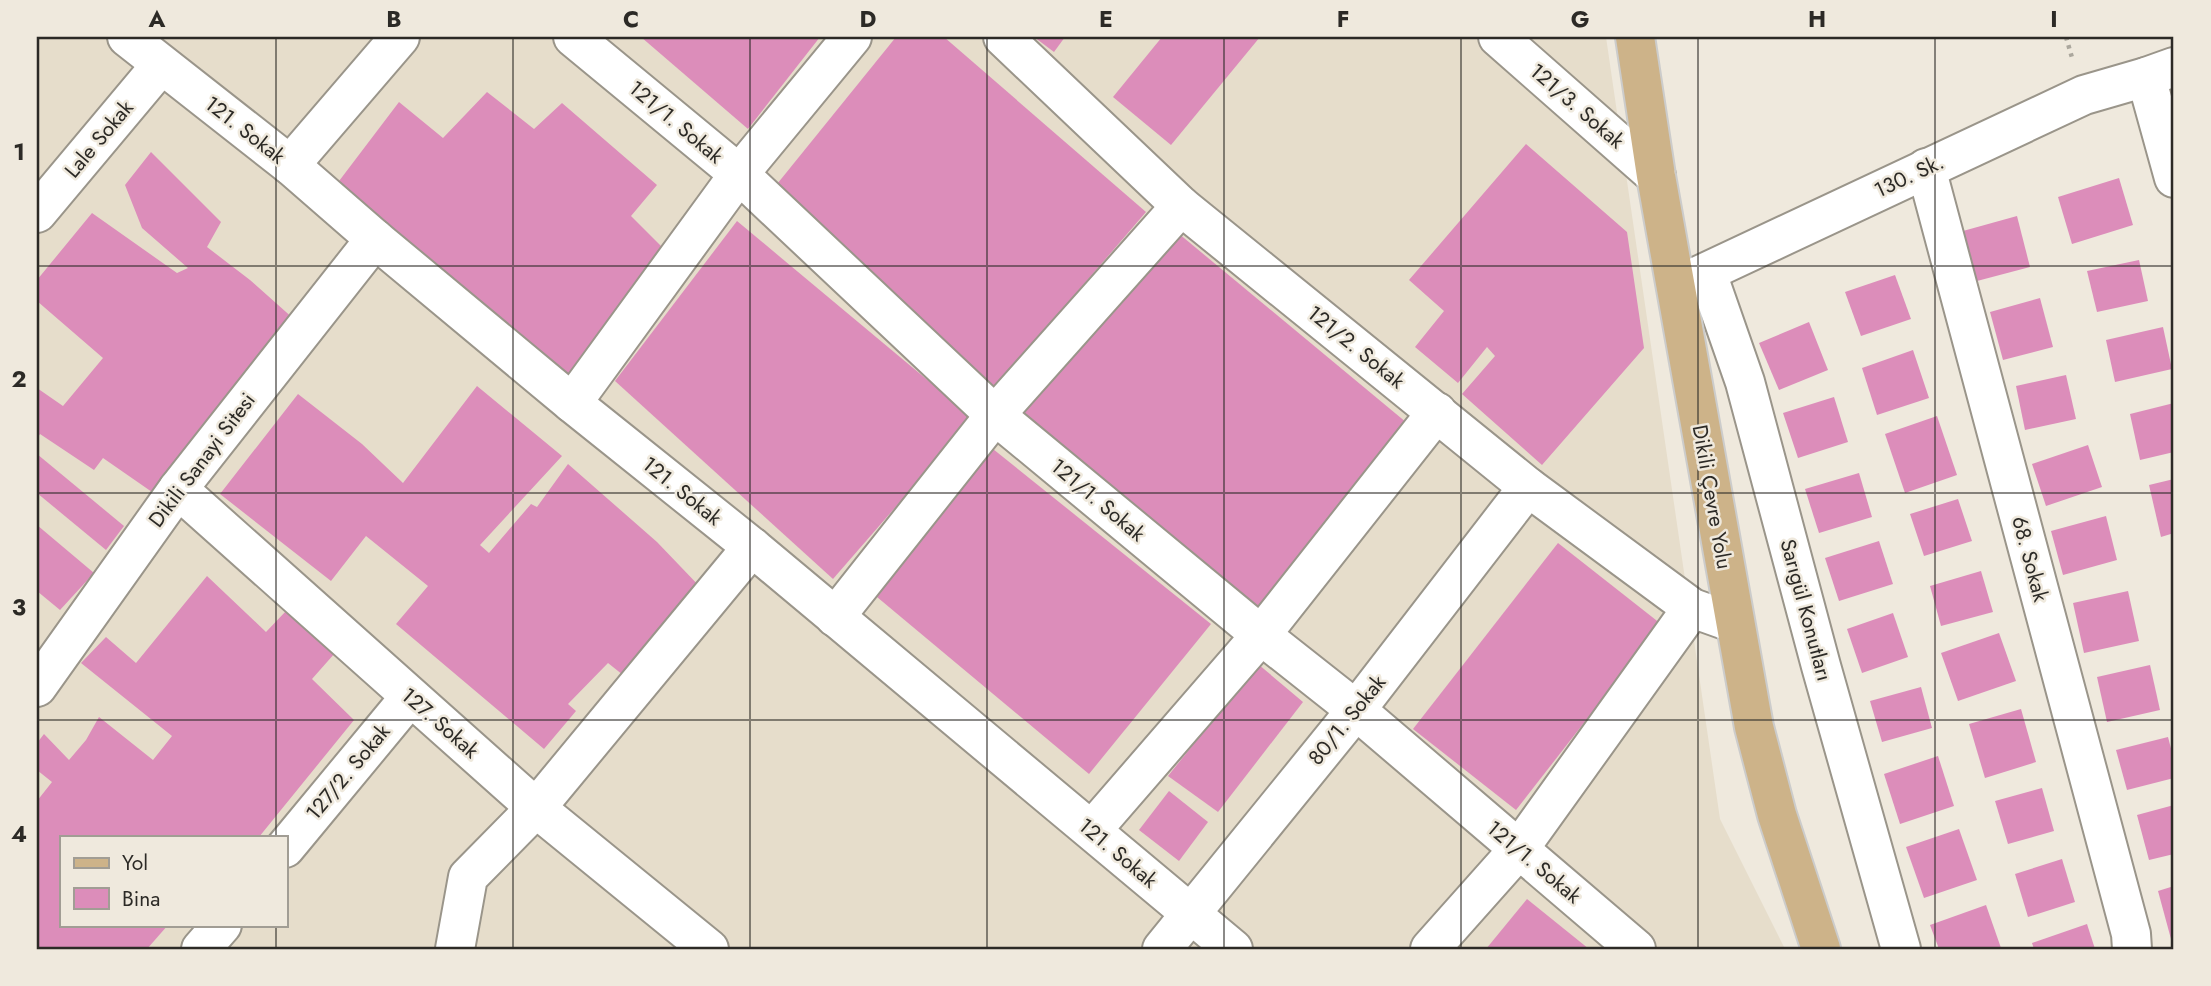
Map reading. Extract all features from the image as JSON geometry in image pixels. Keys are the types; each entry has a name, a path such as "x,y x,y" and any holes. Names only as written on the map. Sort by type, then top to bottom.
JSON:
{"main road":[{"name":"Dikili Çevre Yolu","path":"1635,37 1656,176 1691,279 1734,623 1754,727 1777,816 1821,949"}],"street":[{"name":"121. Sokak","path":"127,37 290,165 572,403 752,547 1233,949"},
{"path":"290,165 400,37"},
{"name":"121/1. Sokak","path":"573,37 739,174 995,415 1356,710 1636,949"},
{"path":"572,403 739,174 852,37"},
{"name":"121/2. Sokak","path":"1003,37 1181,206 1528,487 1692,608 1734,623"},
{"name":"121/3. Sokak","path":"1498,37 1656,176"},
{"name":"Lale Sokak","path":"37,213 161,65"},
{"path":"2160,72 2174,178"},
{"name":"130. Sk.","path":"1691,279 2084,95 2160,72"},
{"name":"68. Sokak","path":"1926,168 2127,920 2132,949"},
{"path":"835,617 995,415 1181,206"},
{"name":"Dikili Sanayi Sitesi","path":"37,687 178,489 375,239"},
{"name":"Sarıgül Konutları","path":"1691,279 1745,382 1901,949"},
{"path":"1092,830 1261,635 1437,412"},
{"name":"80/1. Sokak","path":"1162,949 1356,710 1528,487"},
{"name":"127. Sokak","path":"178,489 536,808 709,949"},
{"path":"455,949 468,877 536,808 752,547"},
{"path":"1430,949 1519,849 1692,608"},
{"name":"127/2. Sokak","path":"287,846 410,697"},
{"path":"201,949 221,926"}],"shaded area":[{"path":"37,37 1606,37 1720,819 1785,949 37,949"}],"building":[{"path":"641,37 820,37 748,129"},
{"path":"896,37 944,37 1146,212 991,392 769,194"},
{"path":"1034,37 1065,37 1054,52"},
{"path":"1162,37 1260,37 1171,145 1113,97"},
{"path":"487,92 534,129 562,103 657,185 631,216 671,256 577,386 333,189 399,102 443,138"},
{"path":"1526,144 1627,232 1644,348 1542,465 1462,394 1495,356 1487,347 1458,383 1415,347 1444,311 1409,280"},
{"path":"151,152 221,222 207,247 295,320 152,492 103,458 94,470 40,434 37,439 37,388 63,406 103,358 37,301 37,280 92,213 177,273 188,268 142,228 125,185"},
{"path":"2119,178 2133,225 2072,244 2058,197"},
{"path":"2017,216 2030,267 1977,281 1963,231"},
{"path":"737,221 973,418 833,579 615,381"},
{"path":"1178,233 1407,423 1261,608 1014,412"},
{"path":"2139,260 2148,301 2097,312 2087,271"},
{"path":"1895,275 1911,319 1861,336 1845,292"},
{"path":"2040,298 2053,347 2003,360 1990,312"},
{"path":"1809,322 1828,370 1779,390 1759,343"},
{"path":"2163,327 2172,369 2115,382 2106,340"},
{"path":"1913,350 1929,398 1877,415 1862,368"},
{"path":"2066,375 2076,419 2025,430 2016,386"},
{"path":"477,386 562,456 480,545 489,553 531,504 537,507 568,464 657,542 703,590 628,679 608,663 568,704 576,711 544,749 396,624 428,586 366,536 331,581 220,494 298,394 362,444 403,483"},
{"path":"1834,397 1848,442 1798,458 1783,413"},
{"path":"2174,403 2174,452 2140,460 2130,414"},
{"path":"1937,416 1957,475 1905,493 1885,434"},
{"path":"2088,445 2102,487 2046,506 2032,464"},
{"path":"993,449 1211,624 1089,774 871,592"},
{"path":"37,454 124,526 106,550 37,493"},
{"path":"1859,473 1872,517 1819,533 1805,489"},
{"path":"2174,479 2174,533 2161,537 2149,485"},
{"path":"1958,499 1972,541 1924,556 1910,514"},
{"path":"2106,516 2117,560 2063,575 2051,531"},
{"path":"37,525 94,573 60,610 37,591"},
{"path":"1879,541 1893,584 1839,601 1825,558"},
{"path":"1558,543 1661,624 1516,810 1413,729"},
{"path":"1981,571 1993,612 1941,626 1930,586"},
{"path":"207,576 266,632 286,611 335,653 312,679 354,720 260,836 60,836 60,926 167,926 147,949 37,949 37,801 52,782 37,770 37,743 44,734 69,760 86,740 99,717 153,760 172,736 81,663 106,637 136,663"},
{"path":"2128,591 2139,641 2084,653 2073,603"},
{"path":"1893,613 1908,657 1862,673 1847,629"},
{"path":"1999,633 2016,681 1958,701 1941,653"},
{"path":"1258,664 1303,702 1218,812 1168,776"},
{"path":"2150,665 2160,710 2107,722 2097,677"},
{"path":"1921,687 1932,728 1882,742 1870,701"},
{"path":"2021,709 2036,762 1985,778 1969,724"},
{"path":"2168,737 2174,760 2174,778 2127,790 2116,750"},
{"path":"1938,756 1954,806 1900,824 1884,774"},
{"path":"2042,788 2054,831 2008,844 1995,801"},
{"path":"1169,791 1208,822 1179,861 1139,830"},
{"path":"2174,805 2174,854 2149,860 2137,815"},
{"path":"1959,829 1977,880 1924,898 1906,847"},
{"path":"2062,859 2075,902 2028,917 2015,874"},
{"path":"2174,886 2174,939 2171,939 2158,891"},
{"path":"1527,899 1589,949 1486,949"},
{"path":"1986,905 2001,948 1939,949 1930,925"},
{"path":"2087,924 2095,949 2034,949 2032,943"}]}
